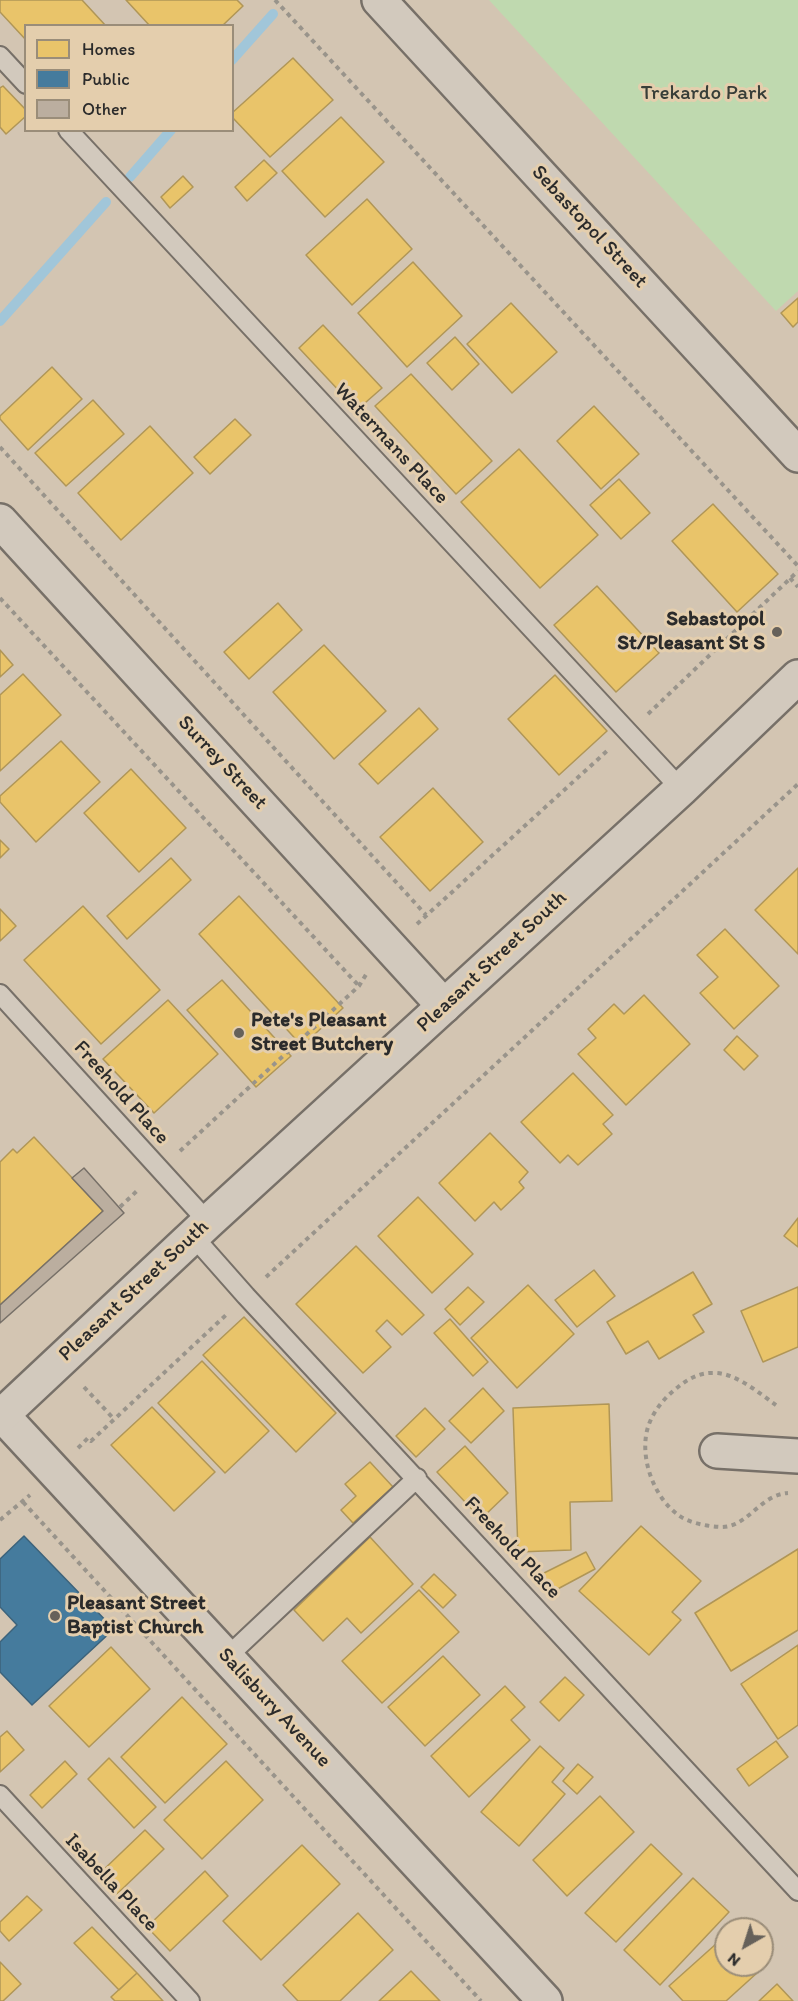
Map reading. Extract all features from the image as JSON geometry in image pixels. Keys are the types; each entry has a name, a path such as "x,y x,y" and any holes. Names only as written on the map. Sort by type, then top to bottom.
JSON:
{"street":[{"name":"Sebastopol Street","path":"379,0 798,455"},
{"name":"Surrey Street","path":"0,521 444,1006"},
{"name":"Pleasant Street South","path":"1,1416 201,1229 681,789 798,677"},
{"name":"Salisbury Avenue","path":"1,1416 545,2001"},
{"path":"717,1451 798,1456"}],"lane":[{"path":"0,56 24,82"},
{"name":"Watermans Place","path":"70,132 681,789"},
{"name":"Freehold Place","path":"0,994 160,1169 246,1296 798,1891"},
{"path":"226,1657 417,1478"},
{"name":"Isabella Place","path":"0,1795 190,2001"}],"path":[{"path":"275,0 798,566"},
{"path":"0,447 426,915"},
{"path":"790,578 798,587"},
{"path":"0,598 359,986 294,1049 120,1207"},
{"path":"504,1058 798,784"},
{"path":"60,1361 114,1419"},
{"path":"0,1520 22,1500 482,2001"}],"green space":[{"name":"Trekardo Park","path":"489,0 798,0 798,291 776,311"}],"building: Homes":[{"path":"0,0 82,0 104,24 24,24 24,38 0,12"},
{"path":"126,0 237,0 243,6 224,24 148,24"},
{"path":"293,58 333,100 270,157 234,119 234,111"},
{"path":"3,86 24,108 24,118 6,134 0,127 0,88"},
{"path":"341,117 384,162 325,217 282,171"},
{"path":"264,160 277,173 247,201 235,187"},
{"path":"183,176 193,187 170,208 161,197"},
{"path":"367,199 412,249 352,305 306,255"},
{"path":"413,262 462,316 407,367 358,313"},
{"path":"798,298 798,322 793,327 781,313"},
{"path":"511,303 557,352 512,393 467,344"},
{"path":"323,325 382,388 357,410 299,348"},
{"path":"455,337 479,364 452,390 427,363"},
{"path":"52,367 82,399 28,450 0,419 0,416"},
{"path":"411,374 492,461 456,494 375,406"},
{"path":"93,400 124,434 66,486 35,453"},
{"path":"594,406 639,454 601,489 557,441"},
{"path":"235,419 251,435 210,474 194,457"},
{"path":"150,426 193,473 121,540 78,493"},
{"path":"519,449 598,535 540,588 461,502"},
{"path":"619,479 650,513 621,539 590,505"},
{"path":"713,504 778,574 737,612 672,541"},
{"path":"597,586 659,653 616,692 554,625"},
{"path":"278,603 302,630 249,679 224,652"},
{"path":"324,645 386,711 334,759 273,692"},
{"path":"0,650 13,665 0,677"},
{"path":"23,674 61,715 0,771 0,695"},
{"path":"555,675 607,731 559,775 508,719"},
{"path":"419,708 438,729 378,784 359,764"},
{"path":"61,741 100,782 36,842 0,802 0,796"},
{"path":"131,769 186,828 139,872 84,813"},
{"path":"433,788 483,842 430,891 380,837"},
{"path":"0,840 9,849 0,858"},
{"path":"171,858 191,880 127,939 107,916"},
{"path":"798,868 798,954 755,910"},
{"path":"239,896 343,1008 302,1046 199,934"},
{"path":"83,906 160,990 101,1044 24,960"},
{"path":"0,909 16,926 0,941"},
{"path":"725,929 779,986 734,1029 700,993 718,977 697,955"},
{"name":"Pete's Pleasant Street Butchery","path":"222,980 291,1056 256,1087 187,1010"},
{"path":"644,995 690,1044 626,1105 578,1054 596,1038 588,1029 614,1004 624,1014"},
{"path":"168,1000 218,1054 154,1113 103,1059"},
{"path":"737,1036 758,1056 744,1070 724,1050"},
{"path":"573,1073 613,1115 603,1124 612,1134 578,1165 568,1155 560,1163 521,1122"},
{"path":"490,1133 528,1172 519,1182 524,1188 501,1210 494,1202 475,1221 439,1183"},
{"path":"34,1137 103,1211 0,1305 0,1162 13,1149 17,1153"},
{"path":"418,1197 473,1254 432,1293 378,1236"},
{"path":"798,1218 798,1247 784,1236"},
{"path":"356,1246 424,1315 402,1335 387,1320 376,1331 391,1347 363,1373 296,1304"},
{"path":"594,1270 615,1296 577,1327 555,1300"},
{"path":"693,1272 712,1304 693,1315 704,1332 659,1359 648,1341 626,1354 607,1322"},
{"path":"528,1285 574,1334 517,1388 471,1338"},
{"path":"468,1287 484,1302 460,1325 445,1309"},
{"path":"798,1287 798,1347 763,1362 741,1311"},
{"path":"244,1317 336,1413 296,1452 203,1355"},
{"path":"450,1319 488,1362 473,1376 434,1333"},
{"path":"202,1361 269,1431 225,1473 158,1403"},
{"path":"483,1388 504,1411 471,1443 449,1421"},
{"path":"609,1404 612,1501 570,1502 571,1550 518,1552 513,1408"},
{"path":"152,1407 215,1472 174,1511 111,1445"},
{"path":"425,1408 445,1429 416,1457 396,1436"},
{"path":"465,1446 508,1493 481,1519 437,1472"},
{"path":"370,1462 393,1487 353,1523 341,1510 356,1496 345,1484"},
{"path":"641,1526 701,1581 672,1612 681,1620 649,1655 579,1591"},
{"path":"370,1537 413,1584 361,1633 347,1618 323,1641 294,1610"},
{"path":"798,1549 798,1630 731,1671 695,1613"},
{"path":"586,1552 595,1569 552,1592 542,1574"},
{"path":"434,1574 456,1595 443,1608 421,1587"},
{"path":"419,1590 459,1632 382,1703 342,1661"},
{"path":"798,1645 798,1725 778,1739 741,1684"},
{"path":"111,1647 150,1689 89,1747 49,1706"},
{"path":"443,1656 480,1695 425,1746 388,1707"},
{"path":"565,1677 584,1695 559,1721 540,1702"},
{"path":"505,1686 525,1707 511,1720 530,1740 469,1797 431,1756"},
{"path":"182,1697 227,1744 165,1803 121,1757"},
{"path":"7,1731 24,1750 0,1772 0,1737"},
{"path":"776,1741 788,1757 749,1786 737,1769"},
{"path":"540,1746 564,1768 552,1782 565,1794 519,1846 481,1812"},
{"path":"109,1758 156,1807 134,1828 88,1779"},
{"path":"65,1761 77,1774 42,1808 30,1795"},
{"path":"226,1761 263,1800 202,1859 164,1820"},
{"path":"578,1764 593,1777 577,1794 563,1781"},
{"path":"600,1796 634,1832 567,1896 533,1860"},
{"path":"145,1830 164,1849 117,1894 98,1875"},
{"path":"651,1844 682,1874 616,1942 585,1913"},
{"path":"302,1845 340,1884 261,1960 223,1921"},
{"path":"205,1871 228,1896 170,1951 147,1927"},
{"path":"693,1878 729,1912 724,1917 714,1917 714,1928 660,1985 624,1950"},
{"path":"27,1896 42,1910 9,1941 0,1931 0,1922"},
{"path":"358,1913 393,1950 340,2001 298,2001 283,1985"},
{"path":"92,1927 137,1973 119,1990 74,1943"},
{"path":"714,1946 714,1977 753,1977 726,2001 683,2001 669,1986"},
{"path":"0,1962 21,1984 3,2001 0,2001"},
{"path":"411,1971 440,2001 379,2001"},
{"path":"137,1973 163,2001 115,2001 111,1997"},
{"path":"777,1984 793,2001 759,2001"}],"building: Public":[{"name":"Pleasant Street Baptist Church","path":"24,1536 114,1629 32,1705 0,1672 0,1642 17,1625 0,1607 0,1559"}],"building: Other":[{"path":"84,1168 124,1213 0,1323 0,1305 103,1211 72,1178"}],"waterway":[{"path":"234,58 273,14"},
{"path":"130,177 169,132"},
{"path":"0,321 106,202"}],"place":[{"name":"Sebastopol St/Pleasant St S","path":"777,632"},
{"name":"Pete's Pleasant Street Butchery","path":"239,1033"},
{"name":"Pleasant Street Baptist Church","path":"55,1616"}]}
